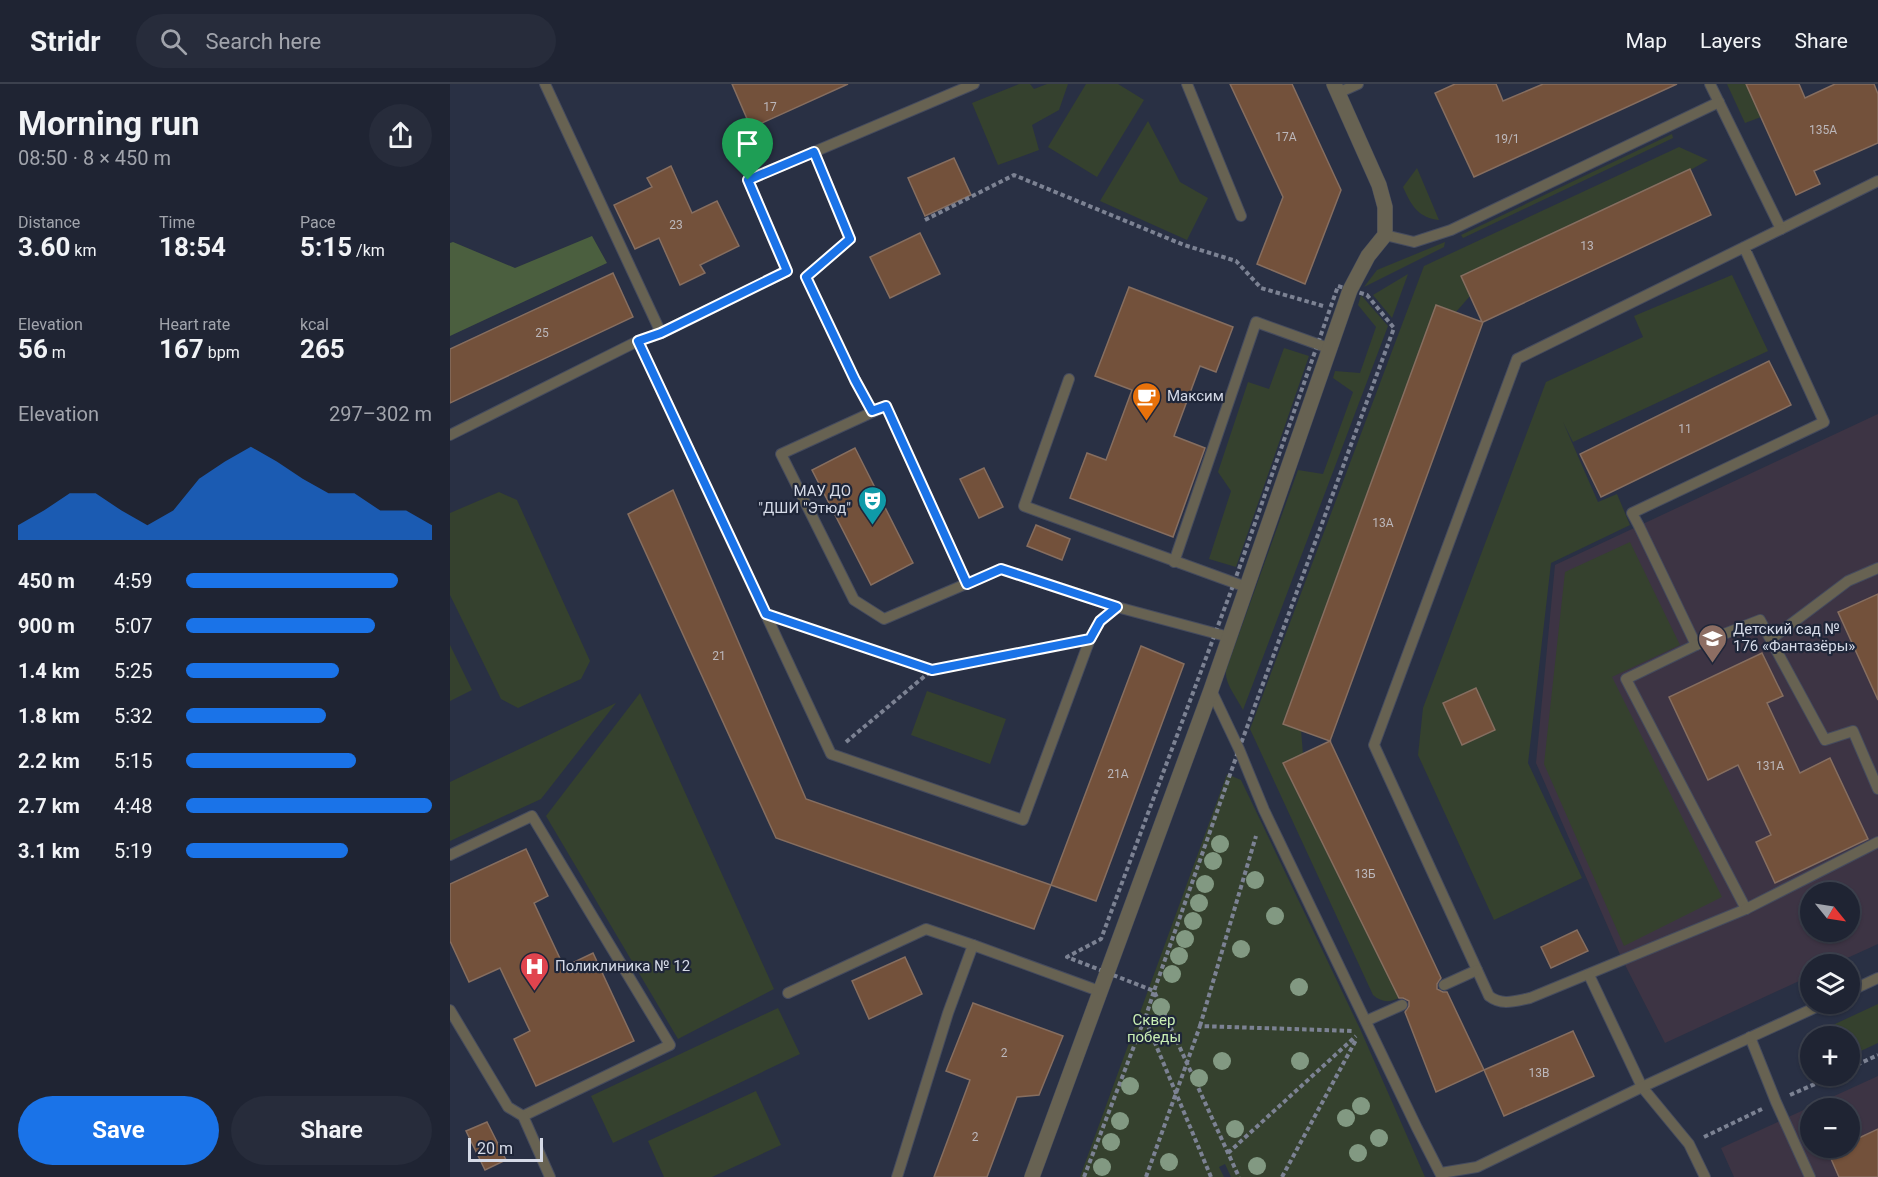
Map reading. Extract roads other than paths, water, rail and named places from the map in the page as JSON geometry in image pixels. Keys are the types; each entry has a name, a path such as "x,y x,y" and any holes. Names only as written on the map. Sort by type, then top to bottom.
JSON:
{"street":[{"path":"1032,1177 1211,690 1350,290 1368,256 1385,235 1385,207 1379,185 1336,88"}],"lane":[{"path":"545,84 661,333"},
{"path":"450,435 638,341 661,333 787,271 748,180 975,84"},
{"path":"1187,84 1241,216"},
{"path":"1336,88 1358,84"},
{"path":"1710,84 1781,229"},
{"path":"1385,235 1413,242 1451,230 1719,102"},
{"path":"814,152 850,239 806,277 872,411"},
{"path":"1878,181 1516,359 1374,745 1489,996 1496,1002 1508,1003 1530,998 1589,975 1622,959 1746,909 1878,842"},
{"path":"1696,645 1632,513 1824,422 1744,247"},
{"path":"1174,562 1256,322 1331,349"},
{"path":"638,341 831,754 1023,820 1090,639 1100,621 1117,607"},
{"path":"1069,379 1024,506 1246,587"},
{"path":"967,584 886,406 781,454 854,600 884,619 967,584 1001,569 1117,607 1229,637"},
{"path":"1771,639 1848,581 1878,568"},
{"path":"1746,909 1626,679 1696,645 1760,620 1826,740 1853,731 1878,789"},
{"path":"1211,690 1364,1026 1442,1175 1477,1167 1642,1087 1801,1014"},
{"path":"450,855 532,816 670,1046 523,1116"},
{"path":"788,993 926,929 1099,991"},
{"path":"897,1177 948,1013 973,945"},
{"path":"1444,985 1477,970"},
{"path":"1589,975 1642,1087 1689,1144 1705,1177"},
{"path":"1860,987 1878,978"},
{"path":"1364,1026 1402,1005"},
{"path":"450,1010 508,1107 523,1116 550,1177"},
{"path":"1750,1037 1810,1177"}],"place":[{"name":"Максим","path":"1146,422"},
{"name":"МАУ ДО \"ДШИ \"Этюд\"","path":"872,526"},
{"name":"Детский сад № 176 «Фантазёры»","path":"1712,664"},
{"name":"Поликлиника № 12","path":"534,992"}],"park label":[{"name":"Сквер победы","path":"1154,1028"}]}
